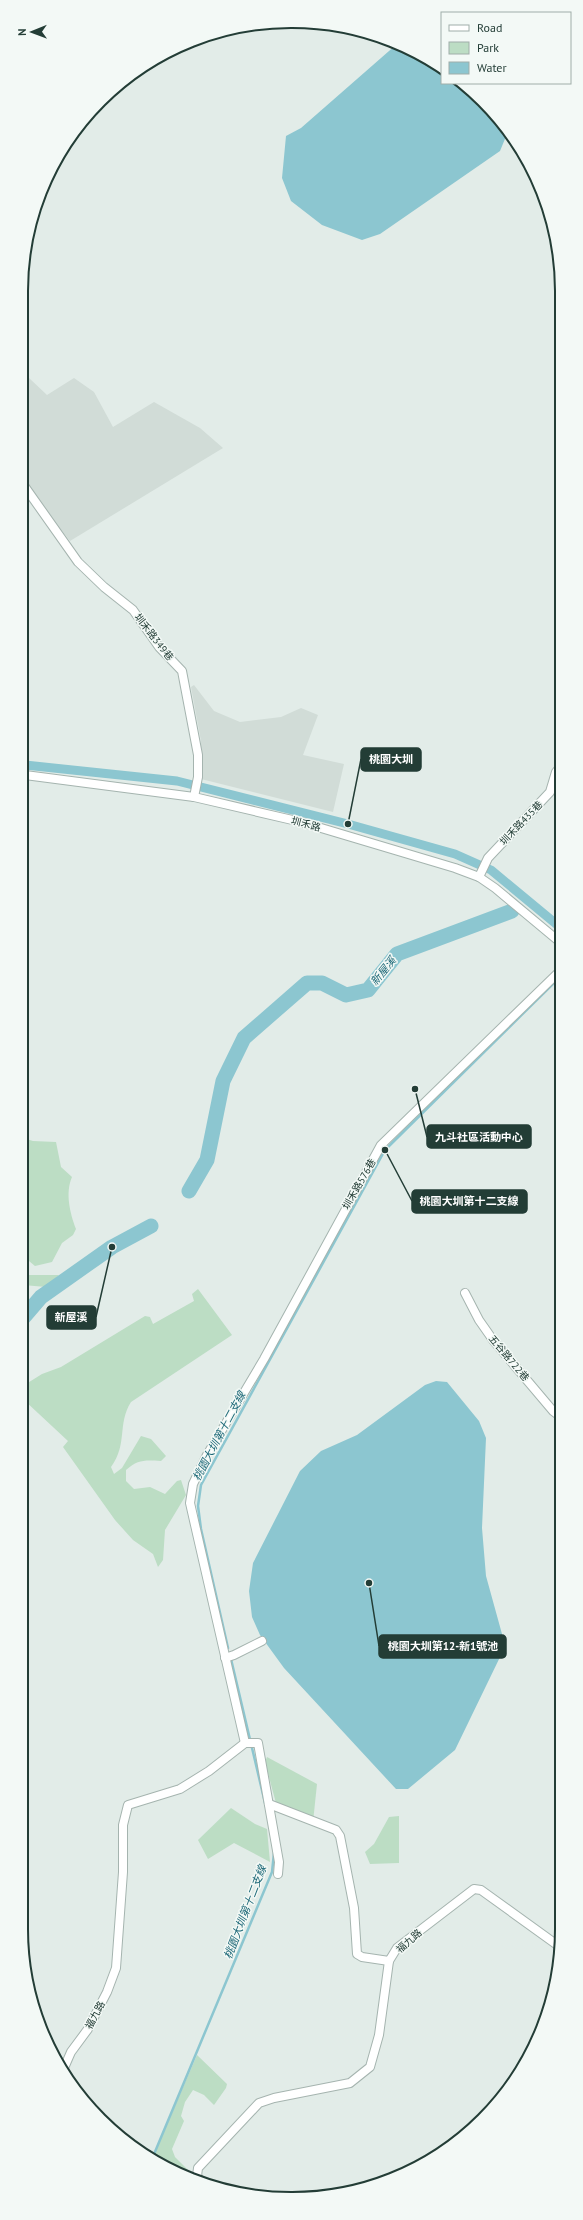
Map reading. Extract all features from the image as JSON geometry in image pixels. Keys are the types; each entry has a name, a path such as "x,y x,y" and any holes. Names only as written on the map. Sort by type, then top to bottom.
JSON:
{"street":[{"name":"圳禾路349巷","path":"28,491 78,562 104,587 133,610 159,647 182,671 198,755 198,777 194,795"},
{"name":"圳禾路","path":"28,775 194,795 300,822 479,875 555,938"},
{"name":"圳禾路435巷","path":"479,875 485,862 550,792 555,775"},
{"name":"圳禾路576巷","path":"245,1743 190,1503 193,1484 208,1455 264,1359 381,1145 555,976"},
{"name":"五谷路722巷","path":"465,1293 479,1320 493,1340 555,1412"},
{"path":"225,1658 262,1641"},
{"path":"245,1743 258,1743 270,1804 279,1862 278,1874"},
{"name":"福九路","path":"66,2064 71,2052 88,2029 107,1992 116,1968 123,1872 122,1825 128,1805 180,1789 209,1771 245,1743"},
{"name":"福九路","path":"270,1804 336,1830 340,1836 354,1908 357,1954 362,1957 390,1961 397,1948 474,1889 481,1890 554,1943"},
{"path":"198,2175 198,2168 259,2103 274,2098 350,2083 370,2066 379,2035 390,1961"}],"shaded area":[{"path":"74,378 94,392 113,427 154,402 200,428 223,448 70,541 28,488 28,379 47,395"},
{"path":"194,685 214,711 240,722 281,717 301,708 318,715 303,755 344,764 333,812 201,779 201,741 191,687"}],"green space":[{"path":"28,1140 56,1142 61,1167 72,1177 69,1190 69,1203 76,1229 73,1235 62,1243 52,1262 35,1266 28,1260"},
{"path":"28,1275 59,1275 46,1287 28,1285"},
{"path":"198,1289 232,1335 131,1402 124,1418 119,1450 111,1467 114,1474 122,1468 141,1436 151,1439 166,1456 161,1461 138,1462 130,1466 126,1470 126,1481 134,1489 150,1487 165,1494 177,1481 181,1480 186,1495 165,1530 163,1560 158,1567 153,1554 133,1540 115,1520 63,1447 68,1441 28,1404 28,1383 42,1374 61,1367 145,1316 150,1317 153,1324 194,1301 192,1294"},
{"path":"267,1757 317,1784 313,1822 277,1807 265,1762"},
{"path":"231,1808 255,1824 267,1829 270,1862 234,1843 208,1859 198,1840"},
{"path":"399,1816 399,1863 370,1864 365,1852 374,1844 389,1817"},
{"path":"197,2055 227,2084 226,2088 214,2105 204,2095 193,2090 185,2102 181,2116 184,2121 172,2149 175,2157 189,2171 154,2154"}],"water":[{"path":"392,48 423,63 441,74 441,84 454,84 478,105 506,137 500,151 380,234 362,240 322,225 291,201 282,178 286,136 301,128"},
{"path":"436,1381 447,1382 479,1421 486,1438 482,1528 486,1576 502,1634 501,1655 455,1750 408,1789 396,1789 284,1668 260,1635 252,1617 249,1591 253,1563 300,1471 321,1451 357,1435 425,1385"}],"waterway":[{"path":"28,765 177,781 348,824 455,854 491,870 555,923"},
{"name":"新屋溪","path":"189,1191 207,1160 223,1081 244,1038 307,983 322,983 346,995 368,990 397,954 512,911"},
{"name":"桃園大圳第十二支線","path":"228,1648 201,1529 198,1506 201,1485 385,1150 555,982"},
{"name":"新屋溪","path":"28,1312 41,1297 112,1247 151,1226"},
{"name":"桃園大圳第十二支線","path":"231,1659 265,1803"},
{"name":"桃園大圳第十二支線","path":"154,2154 272,1872 274,1853"}],"place":[{"name":"桃園大圳","path":"348,824"},
{"name":"九斗社區活動中心","path":"415,1089"},
{"name":"桃園大圳第十二支線","path":"385,1150"},
{"name":"新屋溪","path":"112,1247"},
{"name":"桃園大圳第12-新1號池","path":"369,1583"}]}
